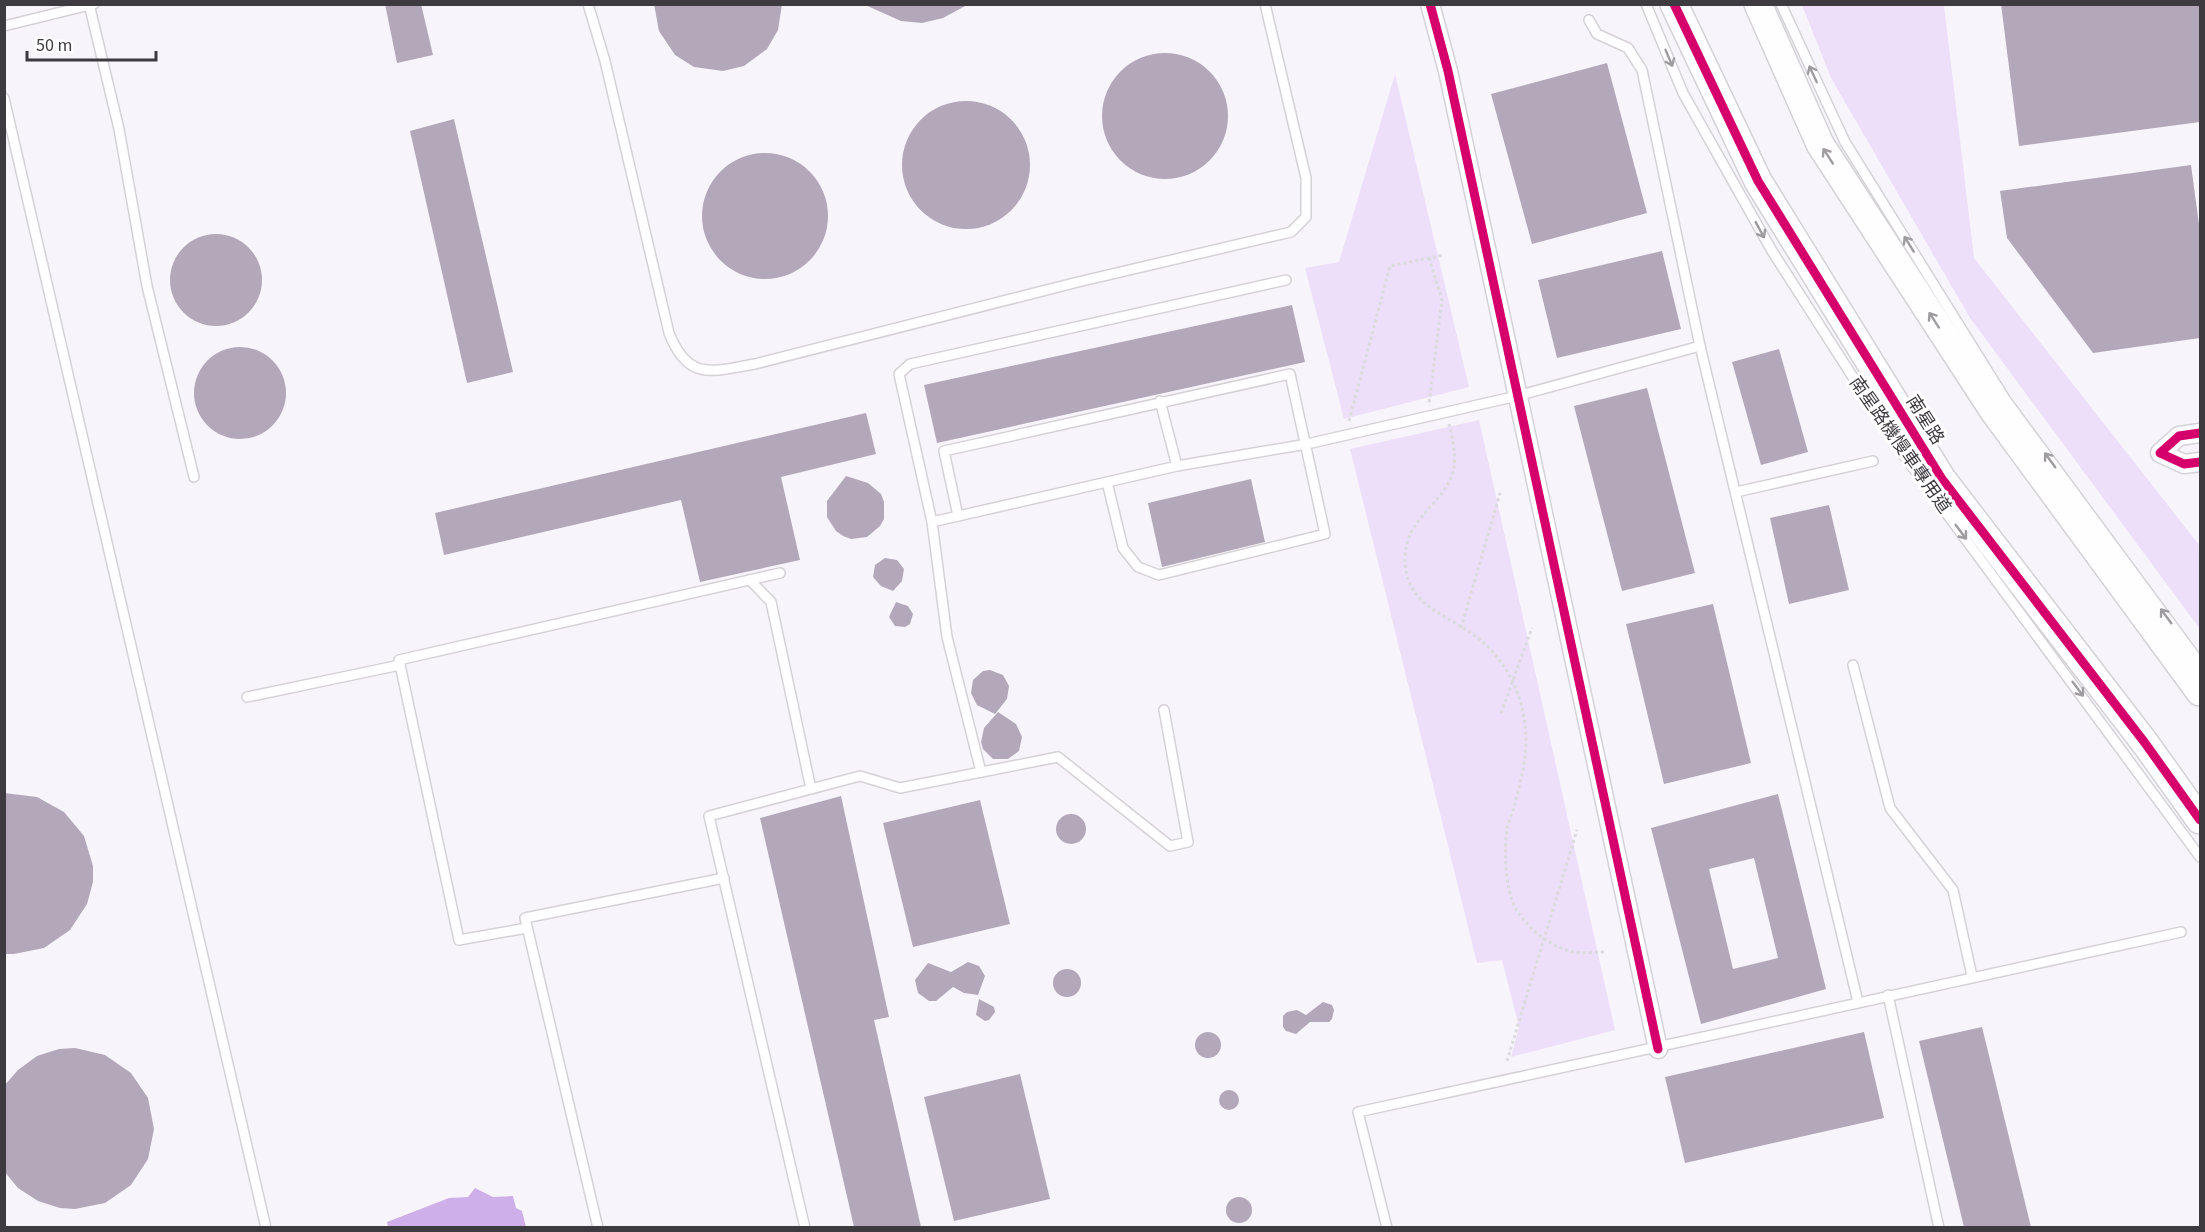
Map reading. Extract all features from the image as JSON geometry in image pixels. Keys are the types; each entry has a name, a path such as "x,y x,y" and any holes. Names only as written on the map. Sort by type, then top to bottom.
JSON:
{"street":[{"path":"1430,4 1448,71 1658,1049"},
{"name":"南星路","path":"1674,4 1758,182 1942,479 2145,743 2200,820"},
{"path":"1758,4 1820,144 1992,410 2200,692"},
{"path":"2200,433 2179,436 2160,453 2184,464 2200,462"}],"lane":[{"path":"588,4 605,61 669,333 681,357 700,371 722,370 787,356 1078,282 1291,232 1306,217 1306,178 1265,4"},
{"name":"南星路機慢車專用道","path":"1646,4 1683,93 1772,251 1899,448 2200,857"},
{"path":"1781,4 1845,142 2005,399 2200,663"},
{"path":"4,26 91,5 118,129 147,286 194,477"},
{"path":"1589,20 1597,34 1628,48 1642,70 1700,346 1858,1002"},
{"path":"4,98 266,1227"},
{"path":"981,772 947,637 932,522 898,374 910,364 1286,280"},
{"path":"932,522 1177,466 1307,444 1517,396 1700,346"},
{"path":"958,516 944,450 1290,374 1325,534 1159,575 1138,567 1123,548 1107,482"},
{"path":"1160,401 1177,466"},
{"path":"1736,492 1873,461"},
{"path":"527,928 459,940 399,660 780,573"},
{"path":"750,580 771,602 811,789"},
{"path":"247,697 400,665"},
{"path":"1853,665 1890,808 1953,890 1972,976"},
{"path":"805,1227 709,816 860,776 900,788 1058,757 1170,846 1188,842 1164,710"},
{"path":"598,1227 525,918 724,878"},
{"path":"1387,1227 1358,1112 1658,1049 1972,976 2181,932"},
{"path":"1888,995 1938,1227"}],"path":[{"path":"1348,426 1390,266 1444,255"},
{"path":"1428,257 1442,300 1429,406"},
{"path":"1449,422 1453,441 1452,476 1412,527 1405,559 1410,579 1423,604 1474,635 1498,658 1520,695 1527,731 1526,752 1507,826 1510,887 1514,905 1524,920 1544,939 1574,952 1604,952"},
{"path":"1461,628 1501,490"},
{"path":"1501,713 1532,628"},
{"path":"1507,1061 1577,830"}],"shaded area":[{"path":"1802,5 1944,5 1974,258 2200,546 2200,629 1970,318 1831,78"},
{"path":"1395,74 1469,387 1344,419 1305,268 1339,262"},
{"path":"1479,420 1615,1030 1511,1057 1519,1027 1502,960 1477,963 1350,449"},
{"path":"475,1188 493,1197 513,1196 516,1208 522,1211 526,1227 388,1227 387,1222 449,1198 468,1197"}],"building":[{"path":"385,4 421,4 433,55 397,63"},
{"path":"654,4 782,4 778,30 767,49 744,66 723,71 694,67 675,55 659,31"},
{"path":"863,4 969,4 943,18 922,23 901,21"},
{"path":"2001,4 2200,4 2200,122 2019,146"},
{"path":"1165,53 1189,57 1210,71 1224,92 1228,116 1224,140 1210,161 1189,175 1165,179 1141,175 1120,161 1106,140 1102,116 1106,92 1120,71 1141,57"},
{"path":"1607,63 1647,213 1532,244 1491,94"},
{"path":"966,101 990,106 1011,120 1025,141 1030,165 1025,189 1011,210 990,224 966,229 942,224 921,210 907,189 902,165 907,141 921,120 942,106"},
{"path":"454,119 513,372 467,383 410,131"},
{"path":"765,153 789,157 810,171 824,192 828,216 824,240 810,261 789,275 765,279 741,275 720,261 706,240 702,216 706,192 720,171 741,157"},
{"path":"2191,165 2200,232 2200,338 2093,353 2007,238 2000,191"},
{"path":"216,234 234,237 249,247 259,262 262,280 259,298 249,313 234,323 216,326 198,323 183,313 173,298 170,280 173,262 183,247 198,237"},
{"path":"1662,251 1681,329 1557,358 1538,280"},
{"path":"1292,305 1305,362 937,443 924,385"},
{"path":"240,347 258,350 273,360 283,375 286,393 283,411 273,426 258,436 240,439 222,436 207,426 197,411 194,393 197,375 207,360 222,350"},
{"path":"1779,349 1808,452 1761,465 1732,362"},
{"path":"1647,388 1695,573 1622,591 1574,406"},
{"path":"866,413 876,454 781,477 800,560 700,582 681,500 444,555 435,513"},
{"path":"846,476 868,483 881,494 884,502 884,519 880,526 867,537 851,539 843,536 836,531 827,517 827,501"},
{"path":"1251,479 1265,542 1162,567 1148,503"},
{"path":"1829,505 1849,590 1789,604 1770,518"},
{"path":"885,558 897,560 904,569 902,581 893,591 881,586 873,577 875,565"},
{"path":"896,602 908,606 913,614 910,624 905,627 895,626 889,617"},
{"path":"1713,604 1751,763 1664,784 1626,624"},
{"path":"990,670 1003,675 1009,686 1007,699 995,714 977,705 971,693 973,680 983,671"},
{"path":"998,712 1016,724 1022,737 1019,751 1008,759 993,759 983,749 981,742 984,728"},
{"path":"4,793 37,797 64,812 84,836 93,866 93,882 87,904 70,930 44,948 14,954 4,954"},
{"path":"1778,794 1826,989 1701,1024 1651,828","holes":["1754,858 1778,958 1733,969 1709,869"]},
{"path":"841,796 889,1017 874,1020 921,1227 854,1227 760,818"},
{"path":"980,800 1010,924 913,947 883,823"},
{"path":"1071,814 1082,818 1086,829 1082,840 1071,844 1060,840 1056,829 1060,818"},
{"path":"968,962 979,966 985,976 978,995 964,993 953,987 936,1001 929,1001 918,993 915,980 928,963 951,972"},
{"path":"1067,969 1077,973 1081,983 1077,993 1067,997 1057,993 1053,983 1057,973"},
{"path":"979,999 994,1007 995,1012 989,1020 985,1021 976,1015"},
{"path":"1323,1002 1332,1005 1334,1010 1329,1022 1310,1022 1296,1034 1286,1031 1283,1027 1283,1016 1287,1012 1297,1010 1306,1015"},
{"path":"1982,1027 2031,1227 1964,1227 1919,1041"},
{"path":"1208,1032 1217,1036 1221,1045 1217,1054 1208,1058 1199,1054 1195,1045 1199,1036"},
{"path":"1864,1032 1884,1118 1685,1163 1665,1077"},
{"path":"75,1048 105,1055 131,1073 148,1098 154,1129 148,1159 131,1185 105,1203 75,1209 60,1208 38,1201 18,1188 4,1171 4,1086 18,1070 37,1056 59,1049"},
{"path":"1020,1074 1050,1199 954,1221 924,1097"},
{"path":"1229,1090 1236,1093 1239,1100 1236,1107 1229,1110 1222,1107 1219,1100 1222,1093"},
{"path":"1239,1197 1248,1201 1252,1210 1248,1219 1239,1223 1230,1219 1226,1210 1230,1201"}],"cycle path":[{"path":"1430,4 1448,71 1658,1049"},
{"path":"1674,4 1758,181 1942,479 2145,743 2200,820"},
{"path":"2200,433 2179,436 2160,453 2184,464 2200,462"}]}
